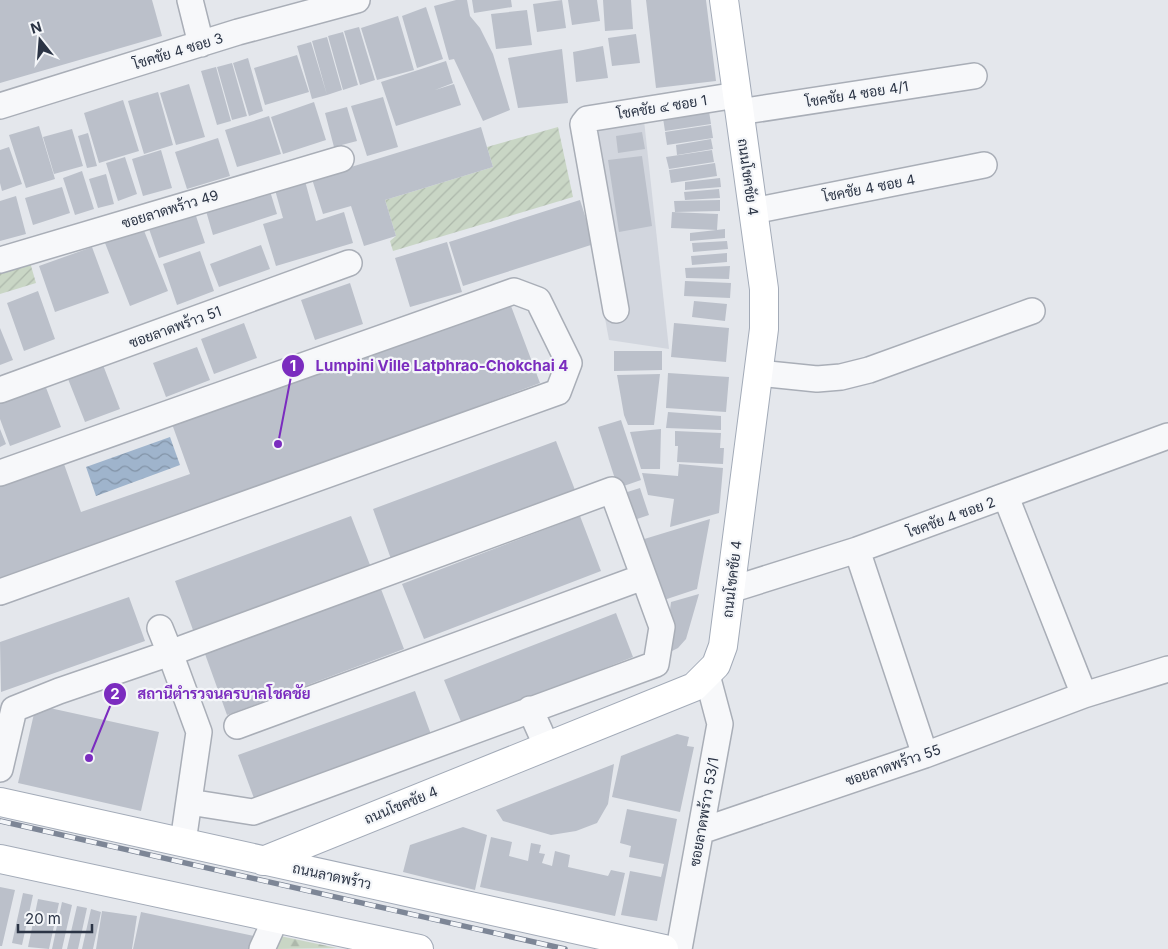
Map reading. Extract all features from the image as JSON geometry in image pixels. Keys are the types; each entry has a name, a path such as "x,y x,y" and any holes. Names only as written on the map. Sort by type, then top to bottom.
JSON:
{"main road":[{"name":"ถนนโชคชัย 4","path":"263,861 694,687 716,665 723,646 764,328 764,289 724,0"},
{"name":"ถนนลาดพร้าว","path":"0,802 664,949"},
{"path":"0,859 418,949"}],"street":[{"path":"190,0 201,44"},
{"name":"โชคชัย 4 ซอย 3","path":"0,106 348,1"},
{"name":"โชคชัย 4 ซอย 4/1","path":"738,103 974,76"},
{"name":"โชคชัย ๔ ซอย 1","path":"616,310 583,124 587,119 738,103"},
{"name":"ซอยลาดพร้าว 49","path":"0,260 341,159"},
{"name":"โชคชัย 4 ซอย 4","path":"753,211 984,165"},
{"name":"ซอยลาดพร้าว 51","path":"0,390 349,263"},
{"path":"0,473 514,291 538,300 569,363 558,392 0,592"},
{"path":"759,373 817,379 841,377 868,370 1032,311"},
{"name":"โชคชัย 4 ซอย 2","path":"730,590 857,550 1006,497 1168,436"},
{"path":"0,769 7,711 612,490 662,627 656,664 253,812 189,802"},
{"path":"1006,497 1084,695"},
{"path":"857,550 925,755"},
{"path":"237,726 643,576"},
{"path":"160,628 199,732 183,842"},
{"name":"ซอยลาดพร้าว 55","path":"701,831 925,755 1084,695 1168,670"},
{"name":"ซอยลาดพร้าว 53/1","path":"679,949 720,724 707,676"},
{"path":"530,709 546,747"},
{"path":"262,949 276,918"}],"shaded area":[{"path":"643,111 669,349 609,340 569,123"}],"green space":[{"path":"558,127 573,197 393,251 390,241 396,236 385,200 493,167 487,147"},
{"path":"29,259 36,283 0,294 0,268"},
{"path":"280,936 337,948 277,949"}],"water":[{"path":"170,437 180,465 96,496 86,467"}],"building":[{"path":"0,0 152,0 162,36 0,83"},
{"path":"456,0 467,0 470,16 480,28 493,54 510,110 483,121 454,59 449,60 434,6"},
{"path":"472,0 511,0 512,7 474,13"},
{"path":"562,0 566,28 537,32 533,4"},
{"path":"568,0 597,0 600,21 572,25"},
{"path":"603,0 631,0 633,29 605,31"},
{"path":"646,0 706,0 716,81 656,88"},
{"path":"426,7 443,59 417,68 402,16"},
{"path":"527,10 532,45 496,49 491,14"},
{"path":"398,16 414,70 377,80 361,28"},
{"path":"359,27 375,80 360,85 344,31"},
{"path":"343,32 358,85 343,90 328,36"},
{"path":"636,34 640,63 612,66 608,38"},
{"path":"327,37 342,90 327,95 312,41"},
{"path":"311,42 327,95 312,99 297,46"},
{"path":"603,46 608,78 576,82 573,52"},
{"path":"562,49 568,103 518,108 508,58"},
{"path":"297,55 309,92 265,105 254,68"},
{"path":"248,58 263,111 249,116 233,63"},
{"path":"446,61 453,83 435,90 454,84 461,105 396,126 381,82"},
{"path":"232,63 247,116 232,120 217,67"},
{"path":"216,67 231,121 217,125 201,71"},
{"path":"189,84 205,137 176,145 160,93"},
{"path":"158,92 173,145 144,154 128,101"},
{"path":"383,97 398,147 367,156 351,106"},
{"path":"123,100 139,151 99,163 84,113"},
{"path":"314,102 326,140 283,154 271,117"},
{"path":"347,107 357,141 334,147 325,113"},
{"path":"709,111 711,124 665,131 663,118"},
{"path":"269,116 281,154 237,167 225,130"},
{"path":"711,125 713,138 667,145 665,132"},
{"path":"39,126 55,179 26,188 9,135"},
{"path":"481,127 493,167 385,200 396,236 364,246 351,206 323,214 312,179"},
{"path":"72,129 83,166 54,174 43,137"},
{"path":"642,132 645,149 618,153 616,136"},
{"path":"88,133 97,166 87,168 78,136"},
{"path":"218,138 230,176 187,189 175,152"},
{"path":"711,139 713,149 677,155 676,145"},
{"path":"9,147 22,184 2,191 0,183 0,150"},
{"path":"161,150 172,188 143,196 132,159"},
{"path":"712,150 714,162 669,169 666,157"},
{"path":"642,156 652,226 619,232 608,160"},
{"path":"125,157 137,194 118,201 106,163"},
{"path":"715,163 717,176 671,183 669,170"},
{"path":"82,171 94,209 75,215 63,178"},
{"path":"106,174 114,204 98,208 89,179"},
{"path":"720,178 721,187 685,190 685,182"},
{"path":"305,181 316,221 344,212 353,243 276,266 263,224 283,218 275,190"},
{"path":"62,187 70,213 33,225 25,198"},
{"path":"719,189 720,198 685,200 684,192"},
{"path":"270,191 277,214 213,235 206,211"},
{"path":"16,196 26,234 0,241 0,201"},
{"path":"580,200 594,244 463,286 449,242"},
{"path":"720,200 720,211 675,212 674,201"},
{"path":"194,210 205,243 159,258 148,226"},
{"path":"672,212 718,214 717,230 671,228"},
{"path":"143,228 168,291 130,306 105,243"},
{"path":"725,229 725,238 690,241 690,233"},
{"path":"727,241 728,249 693,252 692,243"},
{"path":"447,242 462,292 410,307 395,258"},
{"path":"261,245 270,269 219,287 210,264"},
{"path":"92,247 109,293 55,312 39,266"},
{"path":"200,251 214,291 177,305 163,264"},
{"path":"727,253 727,262 692,265 691,256"},
{"path":"730,266 729,279 686,278 685,268"},
{"path":"685,281 731,283 730,298 684,296"},
{"path":"350,283 363,324 315,340 301,300"},
{"path":"38,291 55,339 24,351 7,303"},
{"path":"508,298 540,383 0,584 0,487 64,464 81,512 190,474 172,424"},
{"path":"694,301 727,304 725,321 692,317"},
{"path":"244,323 257,358 214,374 201,339"},
{"path":"674,323 729,328 726,362 671,357"},
{"path":"0,328 13,360 0,365"},
{"path":"197,347 210,380 166,397 153,363"},
{"path":"614,351 662,351 662,370 614,371"},
{"path":"103,365 120,409 85,422 68,379"},
{"path":"668,373 729,377 726,412 666,408"},
{"path":"660,374 654,425 628,425 624,415 617,375"},
{"path":"45,385 61,427 10,446 0,419 0,402"},
{"path":"668,412 721,416 721,430 666,428"},
{"path":"621,420 641,480 618,488 598,427"},
{"path":"0,429 6,444 0,447"},
{"path":"661,429 660,469 641,469 630,432"},
{"path":"675,431 721,433 720,448 724,448 723,464 677,462 678,446 675,446"},
{"path":"556,441 575,490 391,559 373,509"},
{"path":"679,464 723,468 719,513 670,527 674,499 648,495 642,473 678,476"},
{"path":"640,488 649,515 631,521 621,494"},
{"path":"351,516 370,565 193,630 175,581"},
{"path":"580,516 601,571 424,639 402,584"},
{"path":"710,519 697,589 664,600 641,540"},
{"path":"381,589 404,649 227,715 205,654"},
{"path":"699,594 686,639 678,648 668,653 665,651 671,602"},
{"path":"129,597 145,641 1,692 0,642"},
{"path":"616,613 633,657 462,724 444,680"},
{"path":"415,691 432,737 255,801 238,755"},
{"path":"36,705 159,732 141,811 18,783"},
{"path":"677,734 689,737 687,746 694,747 680,812 612,797 621,756"},
{"path":"614,764 608,804 597,823 576,831 551,835 503,821 496,810"},
{"path":"627,809 677,819 657,921 621,915 630,871 661,877 664,864 629,857 631,846 620,843"},
{"path":"463,827 487,835 475,890 403,872 410,845"},
{"path":"491,837 512,842 509,856 528,861 531,843 541,845 539,853 545,854 542,863 552,866 555,851 570,855 568,867 608,876 611,870 625,873 615,916 480,887"},
{"path":"0,887 15,890 2,946 0,946"},
{"path":"23,893 33,895 22,945 12,943"},
{"path":"38,899 59,903 49,949 28,947"},
{"path":"62,902 72,905 62,949 52,949"},
{"path":"77,906 87,908 78,949 67,949"},
{"path":"91,909 101,912 93,949 82,949"},
{"path":"102,911 137,916 132,949 96,949"},
{"path":"141,912 254,936 252,949 133,949"}],"railway":[{"path":"0,821 565,949"}],"place":[{"name":"Lumpini Ville Latphrao-Chokchai 4","path":"278,444"},
{"name":"สถานีตำรวจนครบาลโชคชัย","path":"89,758"}]}
